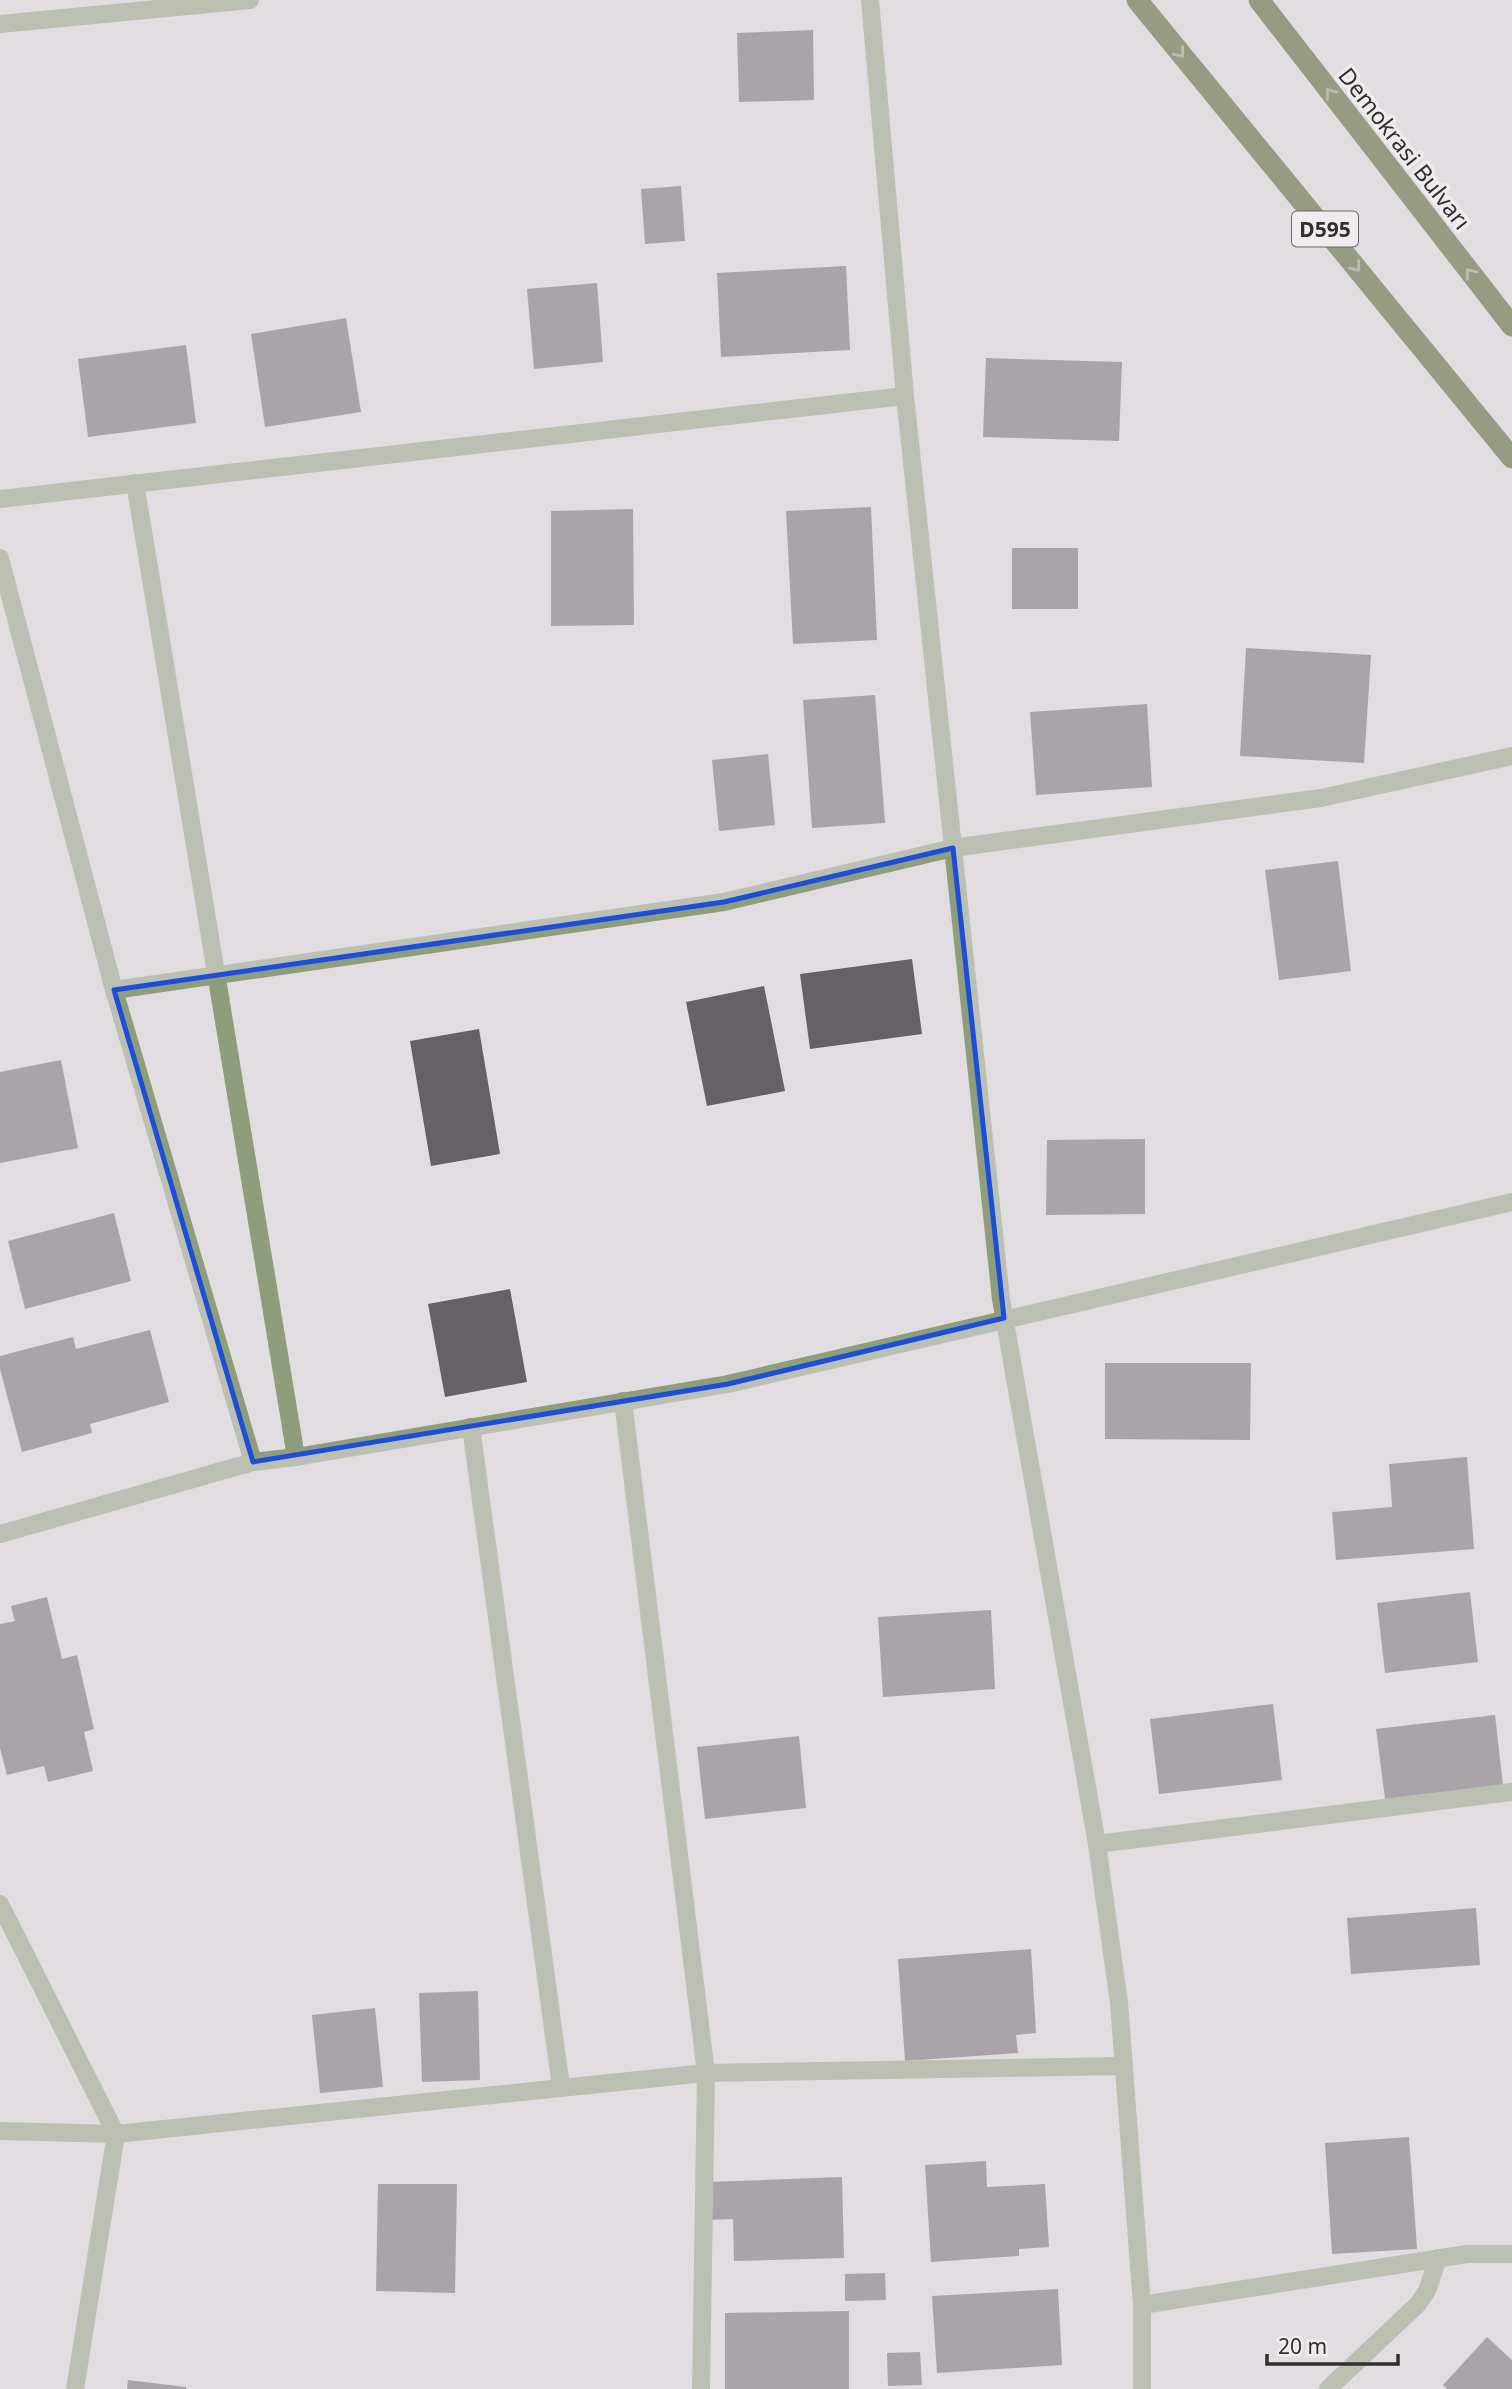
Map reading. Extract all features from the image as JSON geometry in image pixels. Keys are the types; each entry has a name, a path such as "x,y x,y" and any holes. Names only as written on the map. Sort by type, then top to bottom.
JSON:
{"highway":[{"name":"D595","path":"1137,0 1512,458"},
{"name":"Demokrasi Bulvarı","path":"1259,0 1512,326"}],"street":[{"path":"0,24 250,0"},
{"path":"870,0 905,396 1004,1318 1097,1844 1119,2003 1142,2305 1142,2389"},
{"path":"0,499 905,396"},
{"path":"135,483 296,1457"},
{"path":"0,558 114,990 253,1462"},
{"path":"114,990 724,902 953,848 1321,798 1512,756"},
{"path":"0,1534 253,1462 728,1384 1512,1202"},
{"path":"623,1401 706,2073 701,2389"},
{"path":"471,1427 561,2087"},
{"path":"1097,1844 1512,1792"},
{"path":"0,1904 116,2134 75,2389"},
{"path":"0,2131 116,2134 706,2073 1124,2066"},
{"path":"1142,2305 1467,2254 1512,2254"},
{"path":"1328,2389 1418,2304 1433,2276 1438,2258"}],"highlighted area":[{"path":"953,848 1004,1318 728,1384 253,1462 114,990 724,902"}],"building":[{"path":"813,30 814,100 739,102 737,33"},
{"path":"681,186 685,241 645,244 641,189"},
{"path":"846,266 850,350 721,357 717,273"},
{"path":"597,283 603,362 534,369 527,289"},
{"path":"346,318 361,412 265,427 251,334"},
{"path":"186,345 196,423 88,437 78,359"},
{"path":"986,358 1122,362 1119,441 983,437"},
{"path":"871,507 877,640 793,644 786,511"},
{"path":"633,509 634,625 551,626 551,511"},
{"path":"1012,548 1078,548 1078,609 1012,609"},
{"path":"1246,648 1371,655 1364,763 1240,756"},
{"path":"875,695 885,823 812,828 803,700"},
{"path":"1147,704 1152,787 1036,795 1030,712"},
{"path":"768,754 775,825 719,831 712,760"},
{"path":"1338,861 1351,971 1279,980 1265,870"},
{"path":"912,959 922,1034 810,1049 800,974"},
{"path":"764,986 785,1091 707,1106 686,1002"},
{"path":"479,1029 500,1154 431,1166 410,1041"},
{"path":"61,1060 78,1148 0,1163 0,1072"},
{"path":"1145,1139 1145,1214 1046,1215 1047,1140"},
{"path":"114,1213 131,1281 25,1309 8,1241"},
{"path":"510,1289 527,1382 445,1397 428,1304"},
{"path":"150,1330 169,1402 90,1424 92,1433 22,1452 0,1369 0,1356 73,1337 76,1349"},
{"path":"1105,1363 1251,1363 1250,1440 1105,1439"},
{"path":"1467,1457 1474,1549 1336,1560 1332,1512 1392,1507 1389,1464"},
{"path":"1470,1592 1478,1662 1385,1673 1377,1603"},
{"path":"47,1597 62,1659 77,1655 94,1729 84,1732 93,1771 48,1782 44,1766 7,1775 0,1748 0,1624 15,1621 11,1606"},
{"path":"991,1610 995,1689 883,1697 878,1617"},
{"path":"1273,1704 1282,1780 1159,1794 1150,1719"},
{"path":"1495,1715 1503,1785 1385,1799 1376,1729"},
{"path":"799,1736 806,1808 705,1819 697,1747"},
{"path":"1476,1908 1480,1965 1351,1974 1347,1918"},
{"path":"1031,1949 1036,2033 1016,2035 1018,2053 905,2061 898,1959"},
{"path":"478,1991 480,2080 422,2082 419,1993"},
{"path":"375,2008 383,2087 320,2093 312,2015"},
{"path":"1409,2137 1417,2249 1332,2254 1325,2143"},
{"path":"986,2161 987,2187 1045,2184 1049,2247 1019,2249 1019,2256 931,2262 925,2165"},
{"path":"842,2177 844,2258 734,2261 733,2219 709,2220 708,2182"},
{"path":"378,2184 457,2184 455,2293 376,2291"},
{"path":"885,2273 886,2300 845,2301 845,2274"},
{"path":"1058,2289 1062,2365 937,2373 932,2296"},
{"path":"849,2311 849,2389 725,2389 725,2313"},
{"path":"1487,2337 1512,2360 1512,2389 1447,2389 1443,2385"},
{"path":"920,2352 922,2385 888,2386 887,2353"},
{"path":"128,2380 186,2387 186,2389 127,2389"}]}
